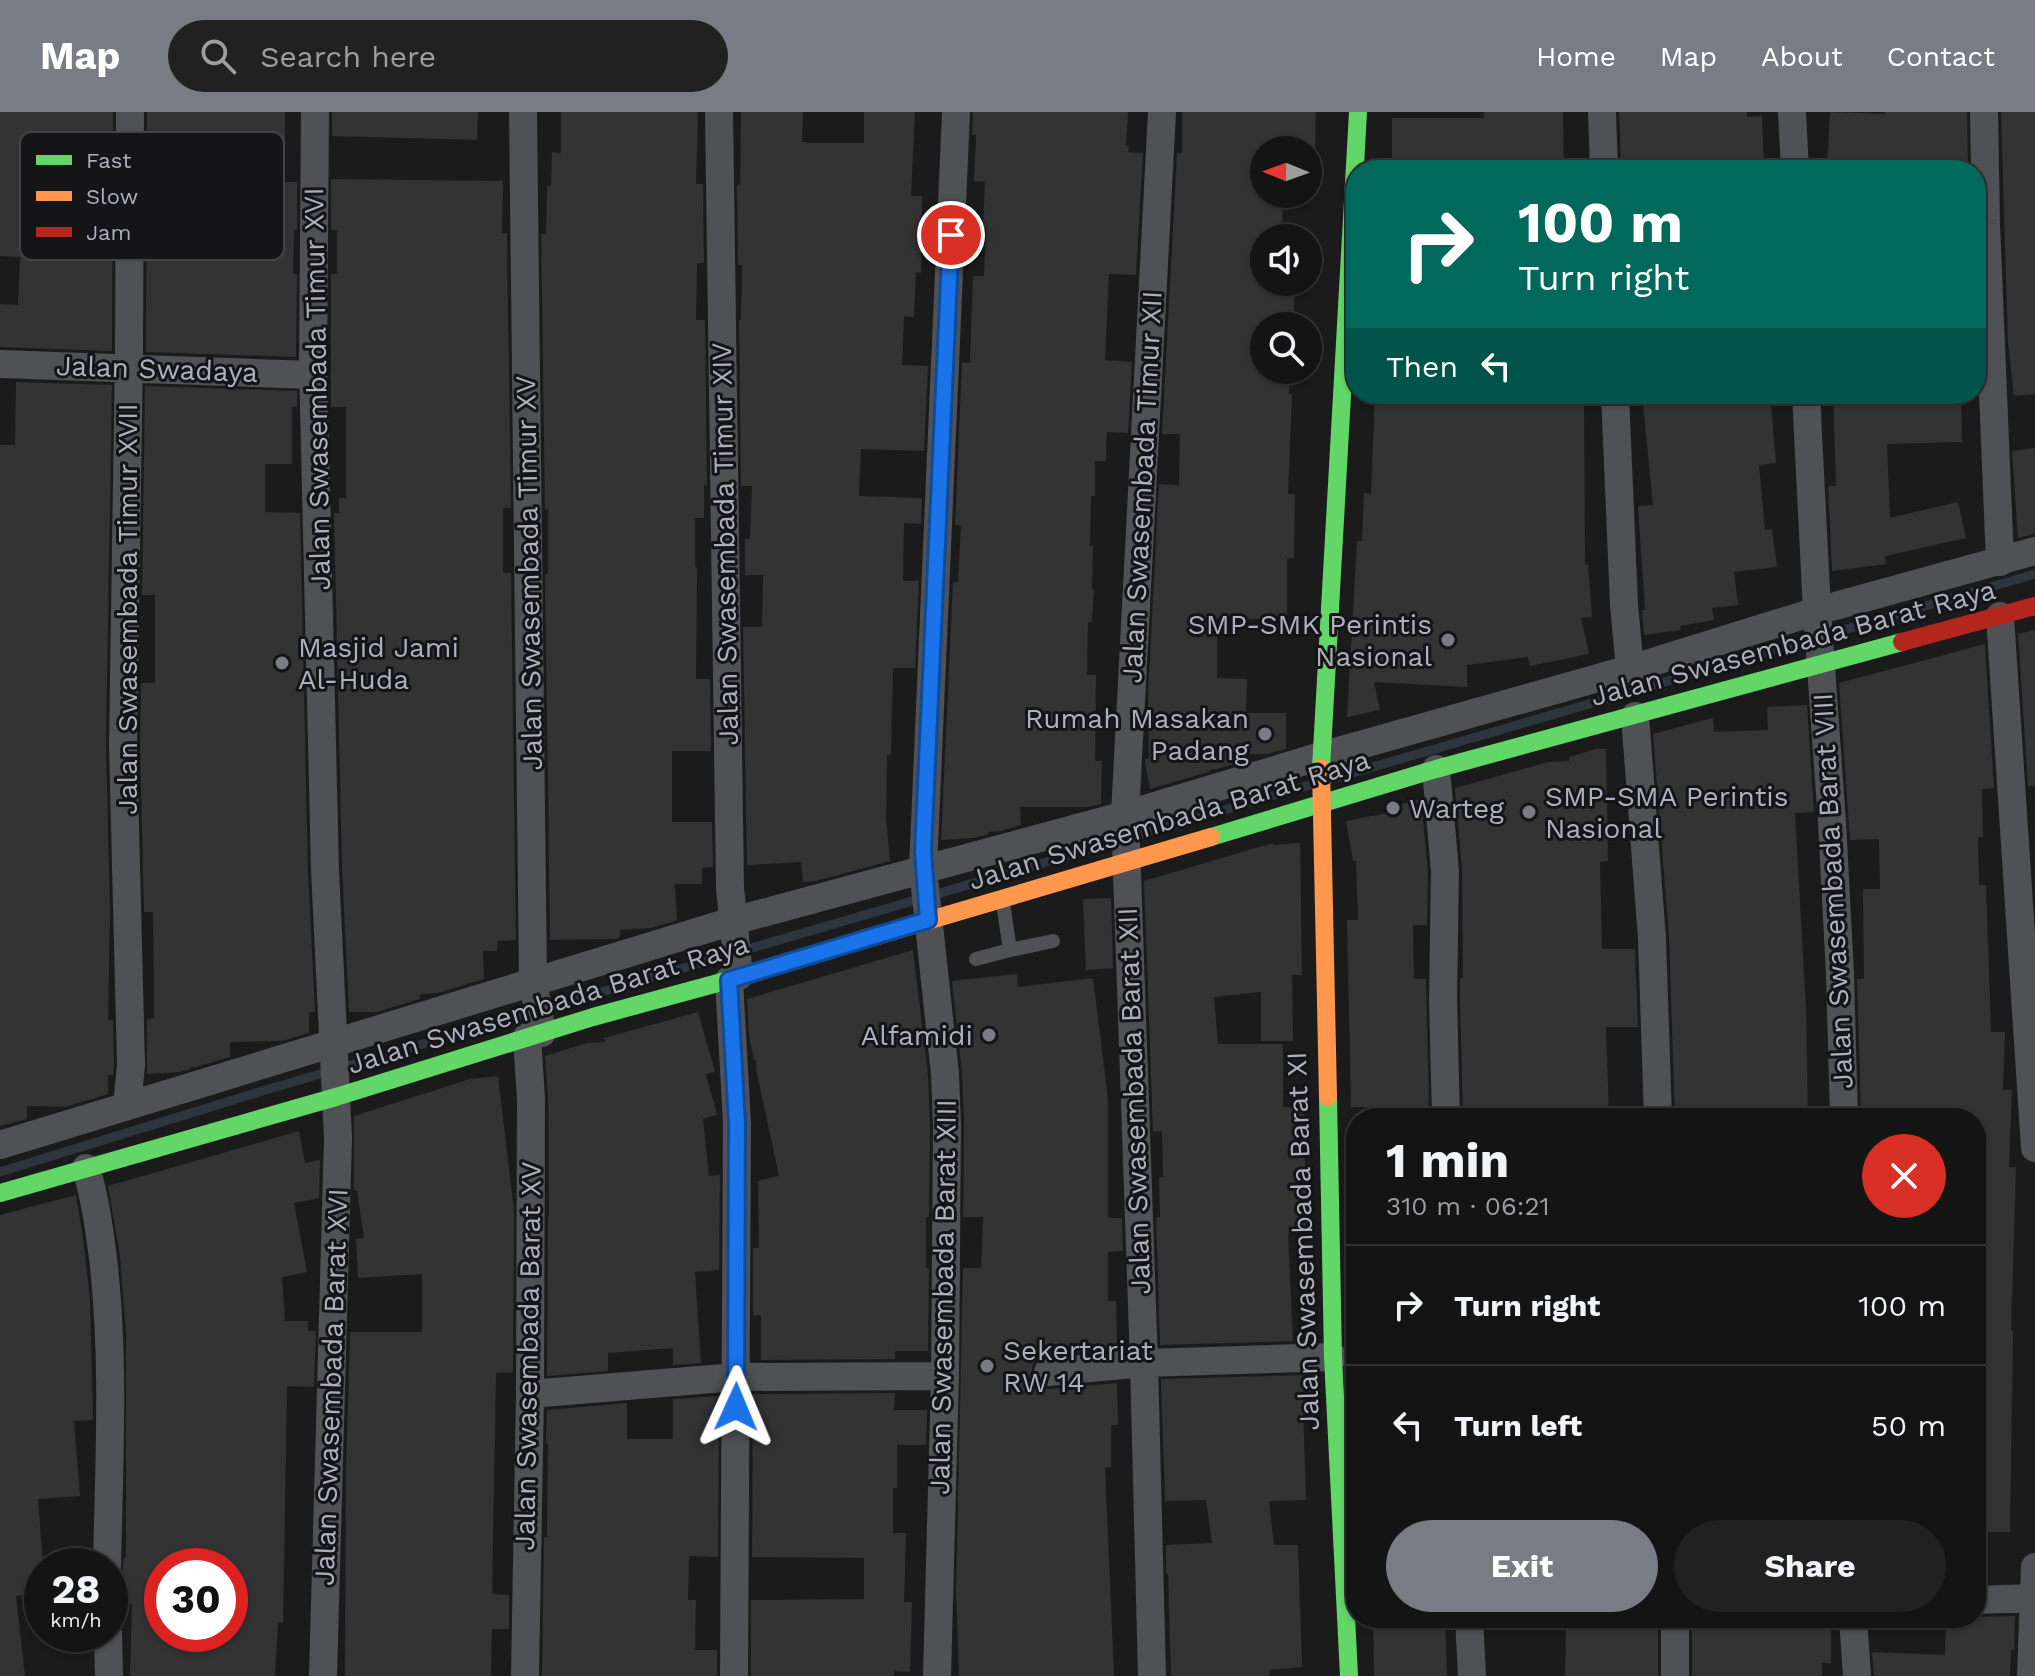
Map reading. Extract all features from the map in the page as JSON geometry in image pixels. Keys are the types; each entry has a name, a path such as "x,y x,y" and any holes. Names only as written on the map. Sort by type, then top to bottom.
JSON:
{"street":[{"name":"Jalan Swasembada Timur XVII","path":"130,112 130,132"},
{"name":"Jalan Swasembada Timur XVI","path":"315,112 313,375 325,870 336,1092"},
{"name":"Jalan Swasembada Timur XV","path":"523,112 537,1033"},
{"name":"Jalan Swasembada Timur XIV","path":"719,112 730,888 734,927 737,1123 734,1676"},
{"name":"Jalan Swasembada Barat XIII","path":"937,1676 945,1376 947,1125 945,1074 923,873 956,112"},
{"name":"Jalan Swasembada Timur XII","path":"1128,857 1125,818 1162,112"},
{"name":"Jalan Swasembada Barat XI","path":"1355,160 1358,112"},
{"path":"1602,112 1604,160"},
{"path":"1792,112 1794,160"},
{"path":"1984,112 1985,160"},
{"path":"1986,224 2000,562"},
{"name":"Jalan Swasembada Timur XVII","path":"127,1106 131,1065 123,745 129,260"},
{"name":"Jalan Swasembada Barat XI","path":"1346,322 1321,759 1333,1357 1346,1548"},
{"name":"Jalan Swadaya","path":"0,364 313,375"},
{"path":"1615,404 1624,605 1630,669"},
{"name":"Jalan Swasembada Barat VIII","path":"1807,404 1834,853 1844,1108"},
{"path":"0,1145 127,1106 334,1050 534,983 1125,818 2035,551"},
{"name":"Jalan Swasembada Barat Raya","path":"0,1193 927,915 1002,899 1321,799 1635,716 1821,658 2035,606"},
{"path":"2000,616 2035,1148"},
{"path":"1635,716 1652,938 1658,1108"},
{"path":"1436,769 1445,871 1443,999 1446,1108"},
{"name":"Jalan Swasembada Barat XII","path":"1128,857 1152,1676"},
{"name":"Jalan Swasembada Barat XV","path":"525,1676 531,1099 537,1033"},
{"name":"Jalan Swasembada Barat XVI","path":"323,1676 338,1138 336,1092"},
{"path":"86,1168 95,1199 109,1307 107,1548"},
{"path":"1048,1372 1144,1363 1333,1357"},
{"path":"530,1394 736,1377 945,1376"},
{"path":"2031,1676 2035,1567"},
{"path":"1986,1600 2035,1598"},
{"name":"Jalan Swasembada Barat XI","path":"1349,1676 1350,1628"},
{"path":"1470,1628 1472,1676"},
{"path":"1675,1628 1675,1676"},
{"path":"1854,1628 1857,1676"},
{"path":"108,1652 109,1676"}],"lane":[{"path":"1002,899 1010,950"},
{"path":"976,959 1053,941"}],"building":[{"path":"0,112 113,112 113,132 20,132 20,257 0,256"},
{"path":"147,112 285,112 285,182 297,182 293,274 297,274 296,357 146,352 146,260 284,260 284,132 147,132"},
{"path":"332,112 478,112 477,140 332,136"},
{"path":"561,112 698,112 696,184 703,184 704,263 697,263 696,320 705,320 707,485 704,485 704,518 695,518 696,679 710,679 711,751 672,751 672,822 712,822 713,867 702,868 702,884 675,884 677,920 652,928 620,930 620,938 615,939 550,940 545,574 548,574 548,509 545,509 541,234 546,234 547,186 551,186 552,152 561,153"},
{"path":"741,112 803,112 802,142 864,143 864,112 915,112 911,196 922,196 921,273 916,272 914,317 904,316 902,365 928,366 924,451 861,449 859,496 922,498 921,524 904,523 903,581 919,581 915,668 893,668 886,819 890,861 816,881 803,882 801,862 747,865 743,627 762,627 763,575 745,575 745,539 750,539 752,486 741,486 739,320 742,265 738,265 737,185 740,185"},
{"path":"973,112 1128,112 1128,152 1143,153 1136,275 1109,274 1105,360 1132,362 1128,433 1107,432 1106,461 1095,461 1095,496 1091,496 1090,546 1093,546 1094,589 1092,622 1088,622 1087,675 1096,675 1095,761 1102,761 1101,804 1088,807 1020,807 1021,825 973,838 941,840 953,582 958,582 961,526 955,525 962,362 970,363 973,276 984,276 985,182 974,181 976,135 972,135"},
{"path":"1182,112 1316,112 1315,136 1250,136 1250,208 1283,208 1282,224 1250,224 1250,296 1294,296 1294,312 1250,312 1250,384 1289,384 1289,394 1292,394 1288,494 1295,494 1294,558 1287,559 1287,620 1217,618 1217,678 1247,679 1246,713 1286,713 1286,749 1268,754 1241,754 1241,762 1150,789 1145,759 1149,759 1148,695 1159,484 1179,485 1180,434 1162,434 1177,153 1182,153"},
{"path":"1484,112 1563,112 1564,160 1392,160 1392,118 1484,118"},
{"path":"1619,112 1747,112 1747,117 1762,116 1764,160 1621,160"},
{"path":"1830,112 1967,112 1968,160 1828,160"},
{"path":"2001,112 2035,112 2035,394 2014,396 2008,343"},
{"path":"331,179 503,181 502,233 507,233 511,508 503,508 503,573 511,573 516,940 497,941 497,951 483,951 484,979 438,993 420,994 420,999 377,1012 349,1012 342,869 334,513 339,513 339,498 346,498 346,407 331,407 331,274 337,274 337,230 331,230"},
{"path":"20,257 20,260 112,260 112,351 0,347 0,304 18,305"},
{"path":"16,382 112,385 106,745 110,911 108,1020 113,1020 114,1064 113,1075 108,1075 108,1094 66,1107 27,1106 27,1119 0,1126 0,445 15,445"},
{"path":"145,386 297,391 297,407 292,407 292,464 265,464 265,512 300,513 308,870 315,1012 309,1012 309,1033 282,1041 230,1042 230,1057 179,1072 147,1074 147,1019 154,1018 153,912 144,912 141,683 155,683 155,595 142,595"},
{"path":"1375,404 1584,404 1585,565 1588,564 1592,617 1581,618 1589,654 1530,666 1528,657 1467,665 1467,687 1374,682 1380,710 1347,717 1357,541 1362,541 1364,493 1371,494"},
{"path":"1643,404 1771,404 1776,463 1759,465 1765,530 1772,529 1777,567 1734,572 1738,605 1712,608 1714,620 1680,626 1681,630 1644,635 1638,506 1653,505"},
{"path":"1833,404 1961,404 1962,442 1887,444 1890,518 1958,502 1966,538 1885,556 1886,564 1832,571 1828,486 1836,486"},
{"path":"2035,448 2035,534 2018,538 2012,451"},
{"path":"2035,630 2035,786 2028,786 2018,634"},
{"path":"1985,644 1994,788 1982,789 1983,837 1978,837 1979,885 1986,885 1991,1032 2005,1032 2003,1090 2012,1090 2009,1167 2016,1167 2010,1532 1986,1532 1986,1108 1861,1108 1857,979 1864,979 1863,889 1880,889 1879,839 1850,840 1839,683"},
{"path":"1807,705 1814,812 1795,813 1806,1009 1808,1108 1675,1108 1669,937 1653,734 1713,718 1714,732 1768,730 1767,707"},
{"path":"1606,749 1608,861 1600,862 1602,949 1635,949 1638,1027 1606,1027 1609,1108 1463,1108 1460,999 1460,978 1463,978 1462,871 1455,788 1548,762 1569,761 1569,757"},
{"path":"1421,798 1428,872 1427,925 1413,925 1414,979 1426,979 1429,1107 1351,1107 1347,920 1358,920 1356,861 1353,861 1346,821 1387,813 1387,809"},
{"path":"1273,843 1300,843 1302,975 1292,975 1293,1041 1261,1041 1261,992 1214,997 1218,1044 1283,1044 1283,1107 1304,1107 1306,1234 1288,1234 1293,1341 1160,1345 1156,1217 1160,1217 1159,1177 1163,1177 1162,1131 1153,1132 1144,881"},
{"path":"1111,898 1113,968 1086,970 1083,899"},
{"path":"913,950 928,1075 930,1125 929,1217 926,1217 928,1351 895,1351 895,1359 761,1360 761,1315 753,1315 753,1248 759,1248 758,1181 779,1176 749,1036 747,999"},
{"path":"1017,974 1018,987 1093,978 1108,1099 1108,1218 1122,1218 1123,1251 1108,1252 1108,1301 1116,1301 1117,1348 1046,1355 1033,1364 1031,1373 1040,1387 1049,1389 1117,1383 1118,1425 1111,1425 1111,1467 1105,1468 1114,1676 959,1676 956,1592 963,1268 981,1268 983,1217 963,1217 962,1073 952,981"},
{"path":"698,1012 715,1072 706,1074 717,1115 703,1119 709,1176 720,1175 719,1270 695,1272 701,1363 673,1365 673,1348 608,1353 608,1371 547,1376 549,1216 545,1056 587,1043 605,1042 604,1038"},
{"path":"498,1076 514,1211 513,1372 496,1373 492,1594 509,1595 509,1629 492,1629 491,1676 345,1676 350,1332 422,1332 422,1274 358,1278 356,1239 364,1238 357,1190 354,1191 354,1116 470,1079"},
{"path":"299,1131 305,1163 320,1160 319,1198 294,1203 307,1272 282,1277 285,1321 308,1321 308,1331 316,1331 314,1387 287,1386 283,1623 278,1623 275,1676 130,1676 132,1604 128,1604 126,1548 126,1334 120,1256 108,1186"},
{"path":"76,1195 90,1298 93,1420 74,1421 80,1496 38,1499 42,1548 24,1548 24,1595 16,1596 25,1676 0,1676 0,1215"},
{"path":"1311,1375 1311,1408 1303,1408 1306,1500 1269,1501 1274,1545 1298,1545 1302,1667 1269,1670 1270,1676 1171,1676 1166,1545 1212,1543 1206,1500 1165,1501 1161,1379"},
{"path":"895,1393 894,1410 927,1410 926,1445 897,1445 897,1488 893,1488 893,1533 906,1533 904,1602 912,1602 910,1672 894,1671 894,1676 751,1676 751,1600 864,1599 864,1558 752,1557 753,1394"},
{"path":"719,1396 718,1557 689,1556 688,1600 696,1600 695,1650 717,1650 717,1676 542,1676 547,1410 627,1403 627,1439 673,1439 673,1399"},
{"path":"2015,1616 2010,1676 1874,1676 1872,1652 1945,1655 1946,1628 1986,1628 1986,1617"},
{"path":"1373,1628 1445,1628 1447,1676 1374,1676"},
{"path":"1566,1628 1658,1628 1658,1676 1565,1676"},
{"path":"1692,1628 1831,1628 1831,1663 1822,1663 1822,1676 1692,1676"}],"waterway":[{"path":"1332,779 2035,574"},
{"path":"0,1172 269,1089 1310,785"}],"traffic: fast":[{"path":"1355,160 1358,112"},
{"path":"1321,768 1346,325"},
{"path":"1211,837 1436,769 1902,642"},
{"path":"0,1193 336,1097 593,1017 856,942"},
{"path":"1328,1097 1333,1357 1346,1616"},
{"path":"1347,1628 1349,1676"}],"traffic: slow":[{"path":"1321,768 1328,1097"},
{"path":"856,942 1211,837"}],"traffic: jam":[{"path":"1902,642 2035,606"}],"place":[{"name":"SMP-SMK Perintis Nasional","path":"1448,640"},
{"name":"Masjid Jami Al-Huda","path":"282,663"},
{"name":"Rumah Masakan Padang","path":"1265,734"},
{"name":"Warteg","path":"1393,808"},
{"name":"SMP-SMA Perintis Nasional","path":"1529,812"},
{"name":"Alfamidi","path":"989,1035"},
{"name":"Sekertariat RW 14","path":"987,1366"}],"route":[{"path":"736,1407 737,1123 729,980 928,920 923,851 951,235"}]}
